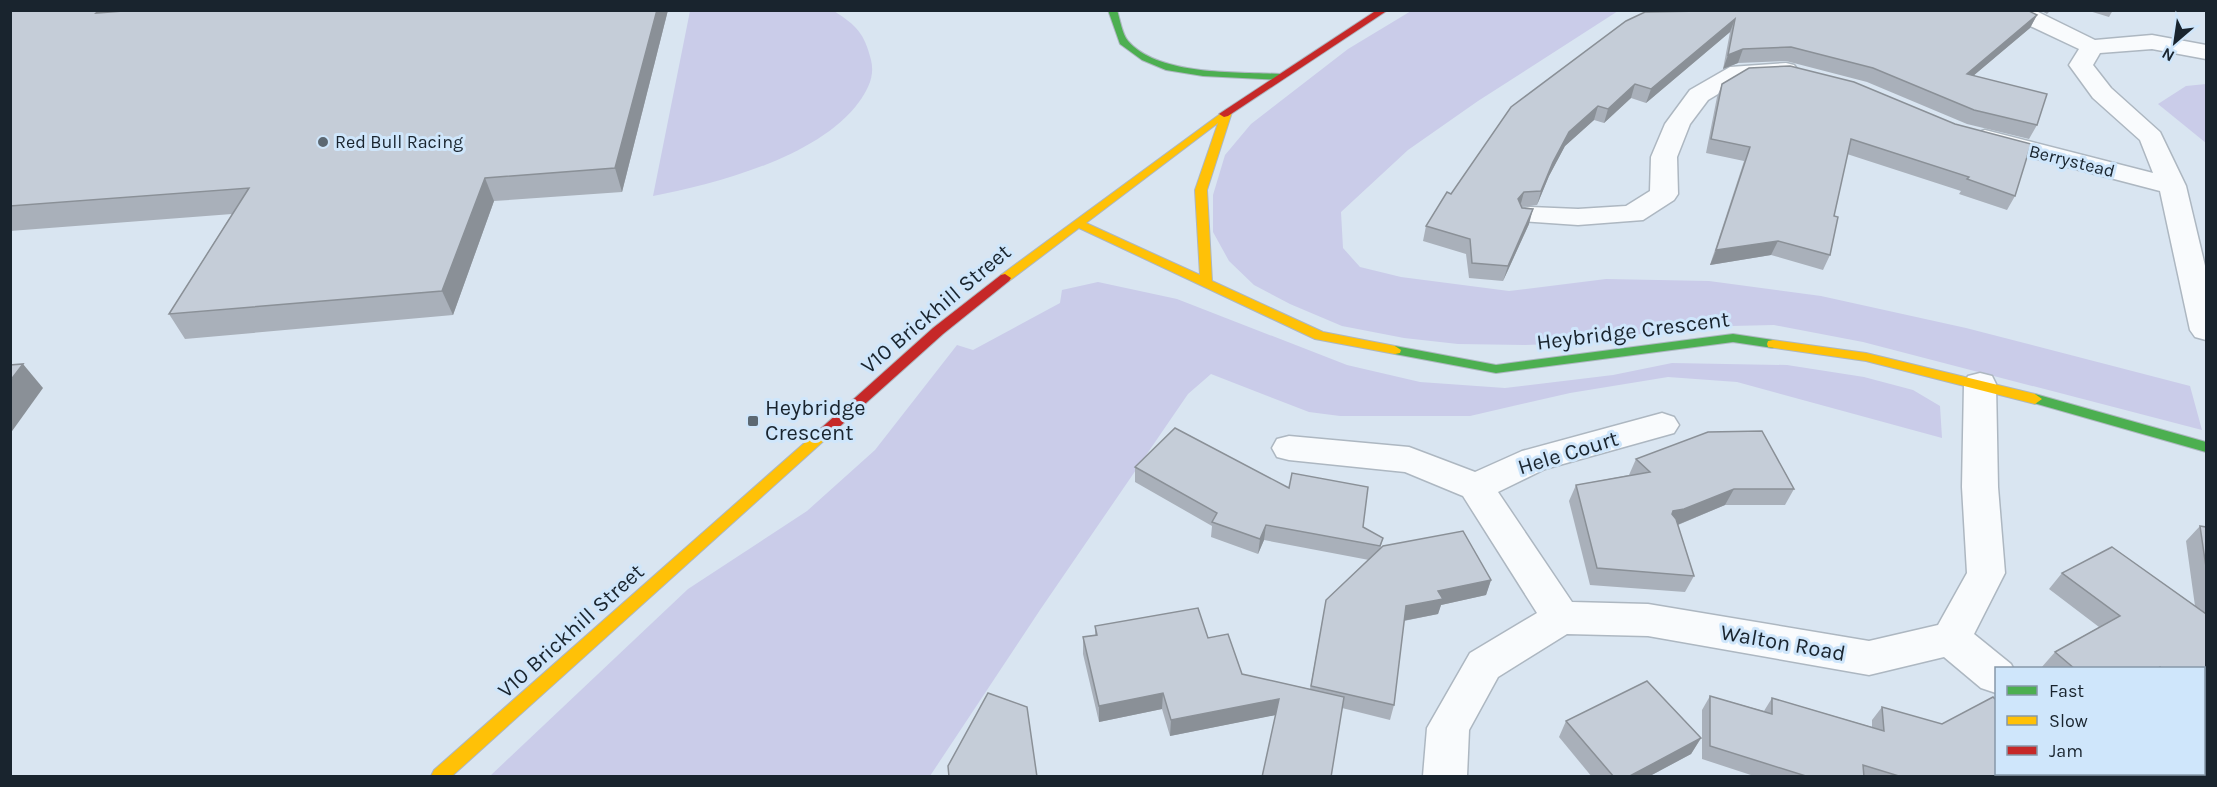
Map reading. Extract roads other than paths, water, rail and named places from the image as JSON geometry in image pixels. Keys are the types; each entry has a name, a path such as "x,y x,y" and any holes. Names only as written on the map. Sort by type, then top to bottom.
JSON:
{"street":[{"path":"1112,10 1123,42 1145,58 1203,74 1281,77"},
{"name":"V10 Brickhill Street","path":"440,777 938,331 1029,259 1080,224 1227,112 1384,10"},
{"path":"2015,10 2092,48 2152,42 2206,51"},
{"path":"2092,48 2081,64 2102,93 2151,137 2172,186 2206,330"},
{"path":"1530,215 1578,217 1633,213 1664,194 1664,157 1678,124 1699,95 1738,72 1785,70 1806,75"},
{"path":"1206,282 1201,190 1227,112"},
{"name":"Berrystead","path":"1957,131 2172,186"},
{"name":"Heybridge Crescent","path":"1080,224 1320,336 1496,369 1733,338 1866,357 1980,384 2206,447"},
{"path":"1980,384 1980,487 1986,573 1951,639 1995,675"},
{"name":"Hele Court","path":"1476,487 1534,460 1662,425"},
{"path":"1289,448 1409,460 1476,487 1561,618 1484,665 1448,728 1445,777"},
{"name":"Walton Road","path":"1561,618 1648,620 1869,658 1951,639"}],"place":[{"name":"Red Bull Racing","path":"323,142"},
{"name":"Heybridge Crescent","path":"753,421"}]}
